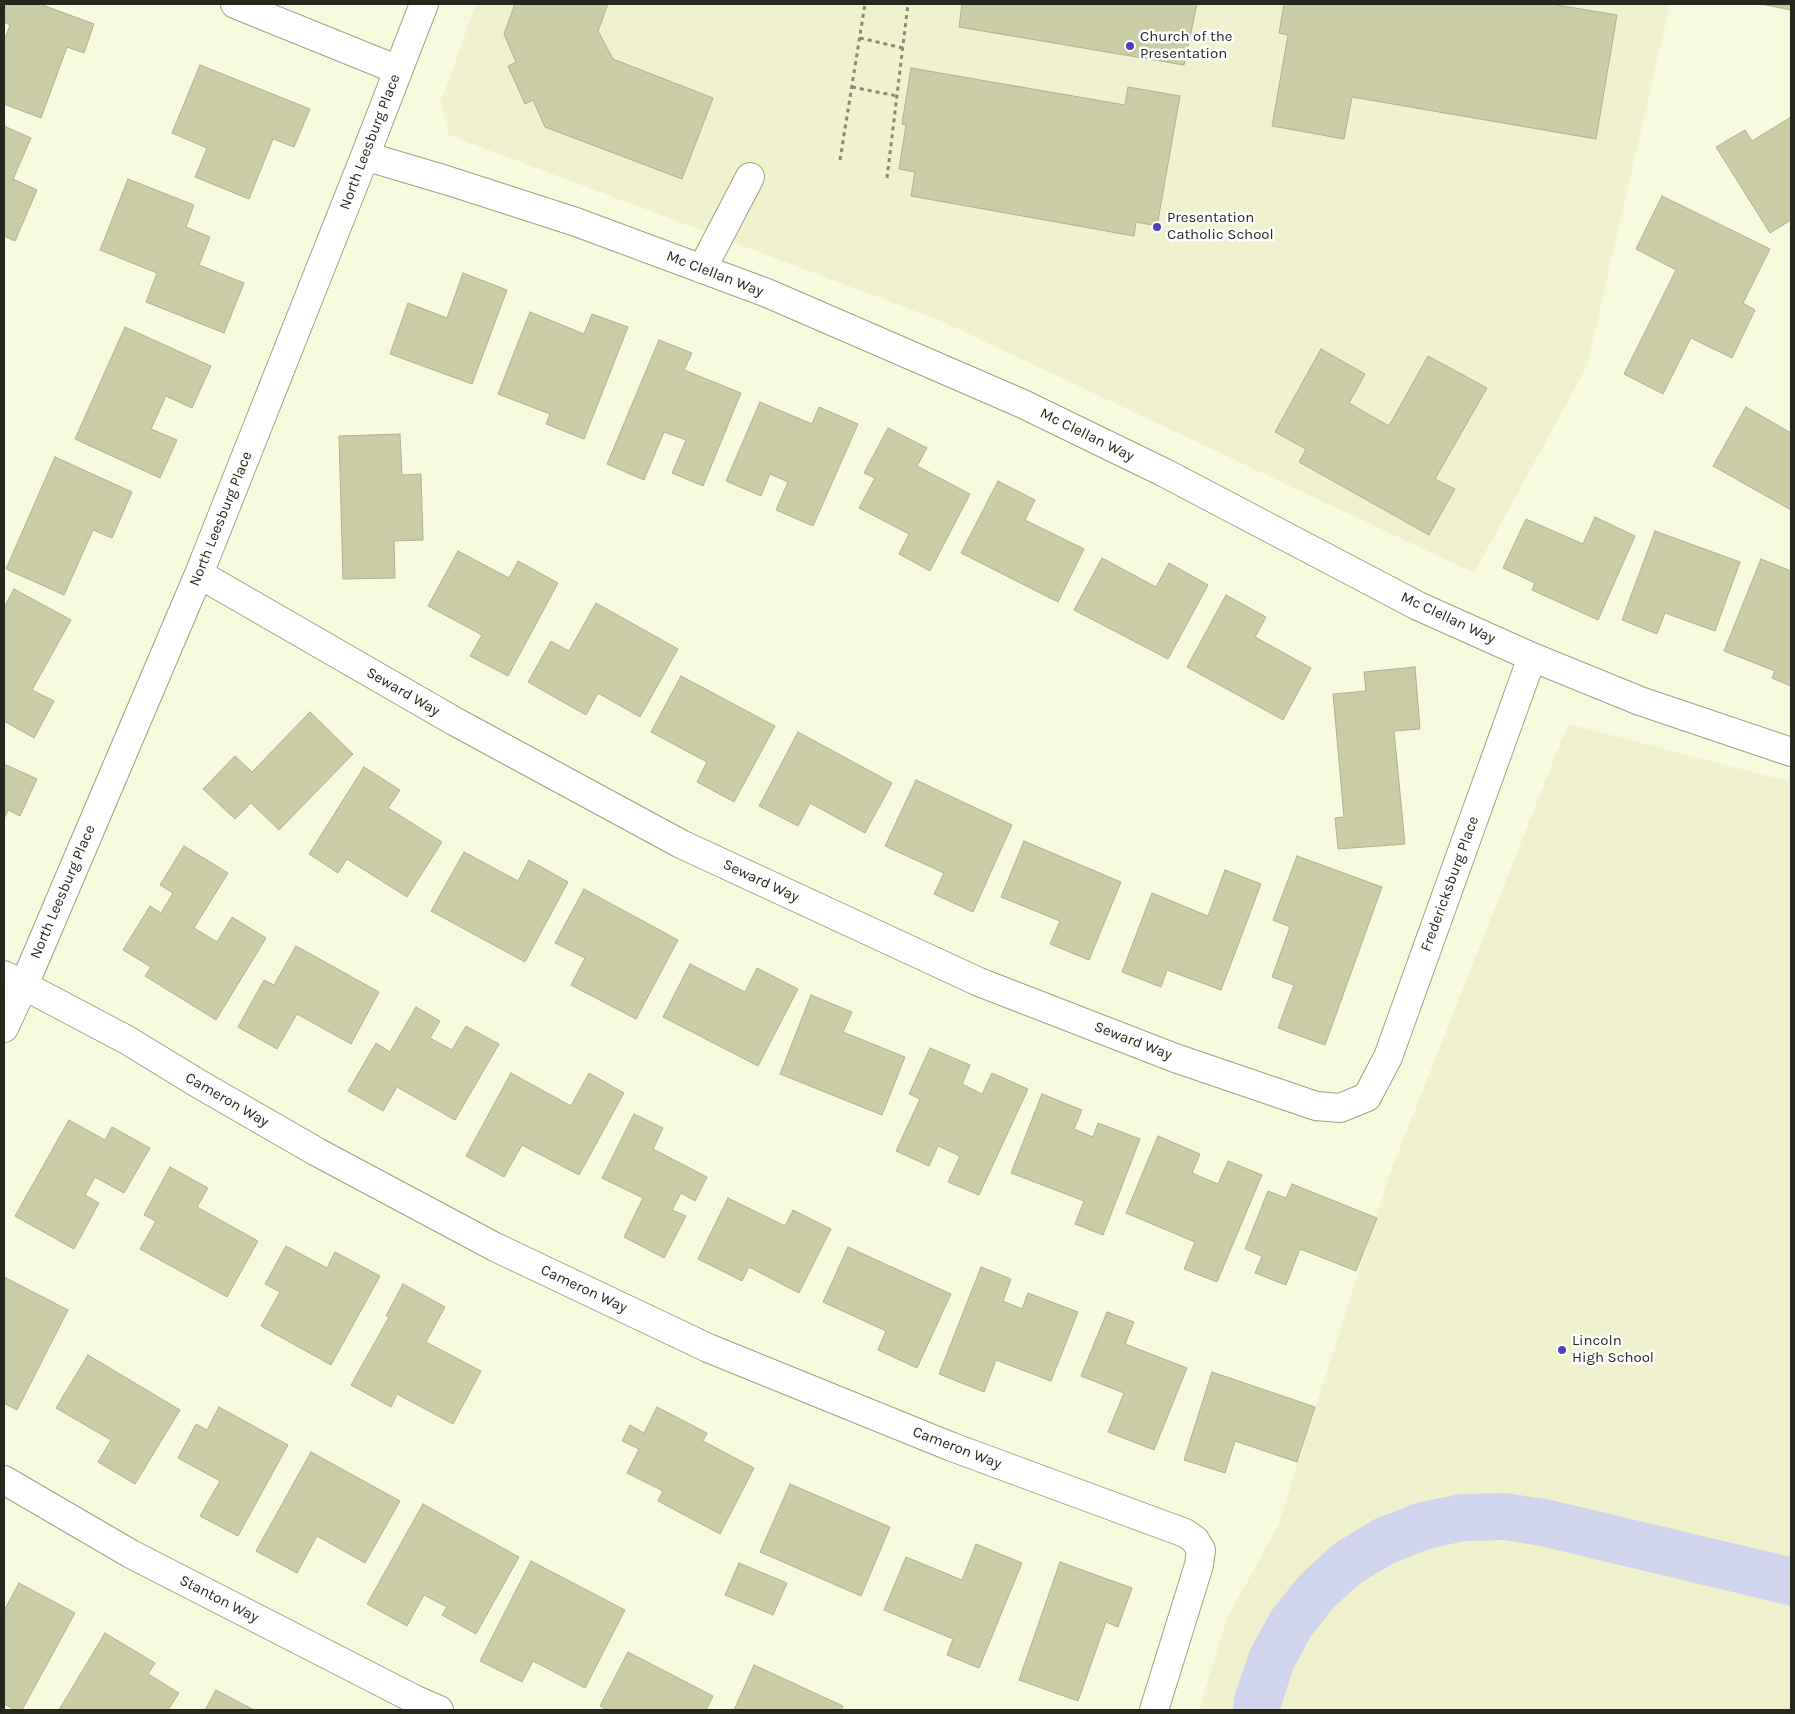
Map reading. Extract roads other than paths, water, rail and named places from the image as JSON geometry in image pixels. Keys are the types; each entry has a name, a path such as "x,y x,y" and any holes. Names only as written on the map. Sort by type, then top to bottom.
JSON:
{"street":[{"path":"235,4 398,70"},
{"name":"North Leesburg Place","path":"4,1028 14,980 199,574 366,156 424,4"},
{"name":"Mc Clellan Way","path":"366,156 576,222 776,297 1023,404 1166,473 1418,606 1532,657 1640,700 1791,752"},
{"path":"702,269 750,177"},
{"name":"Seward Way","path":"199,574 454,721 682,844 979,982 1175,1058 1316,1106 1340,1108 1356,1102"},
{"name":"Fredericksburg Place","path":"1356,1102 1367,1097 1388,1058 1532,657"},
{"name":"Cameron Way","path":"14,980 127,1040 317,1152 410,1202 495,1247 699,1344 952,1447 1185,1533 1194,1540 1201,1550 1199,1565 1154,1710"},
{"name":"Stanton Way","path":"4,1480 131,1554 439,1710"}],"place":[{"name":"Church of the Presentation","path":"1130,46"},
{"name":"Presentation Catholic School","path":"1157,227"},
{"name":"Lincoln High School","path":"1562,1350"}]}
